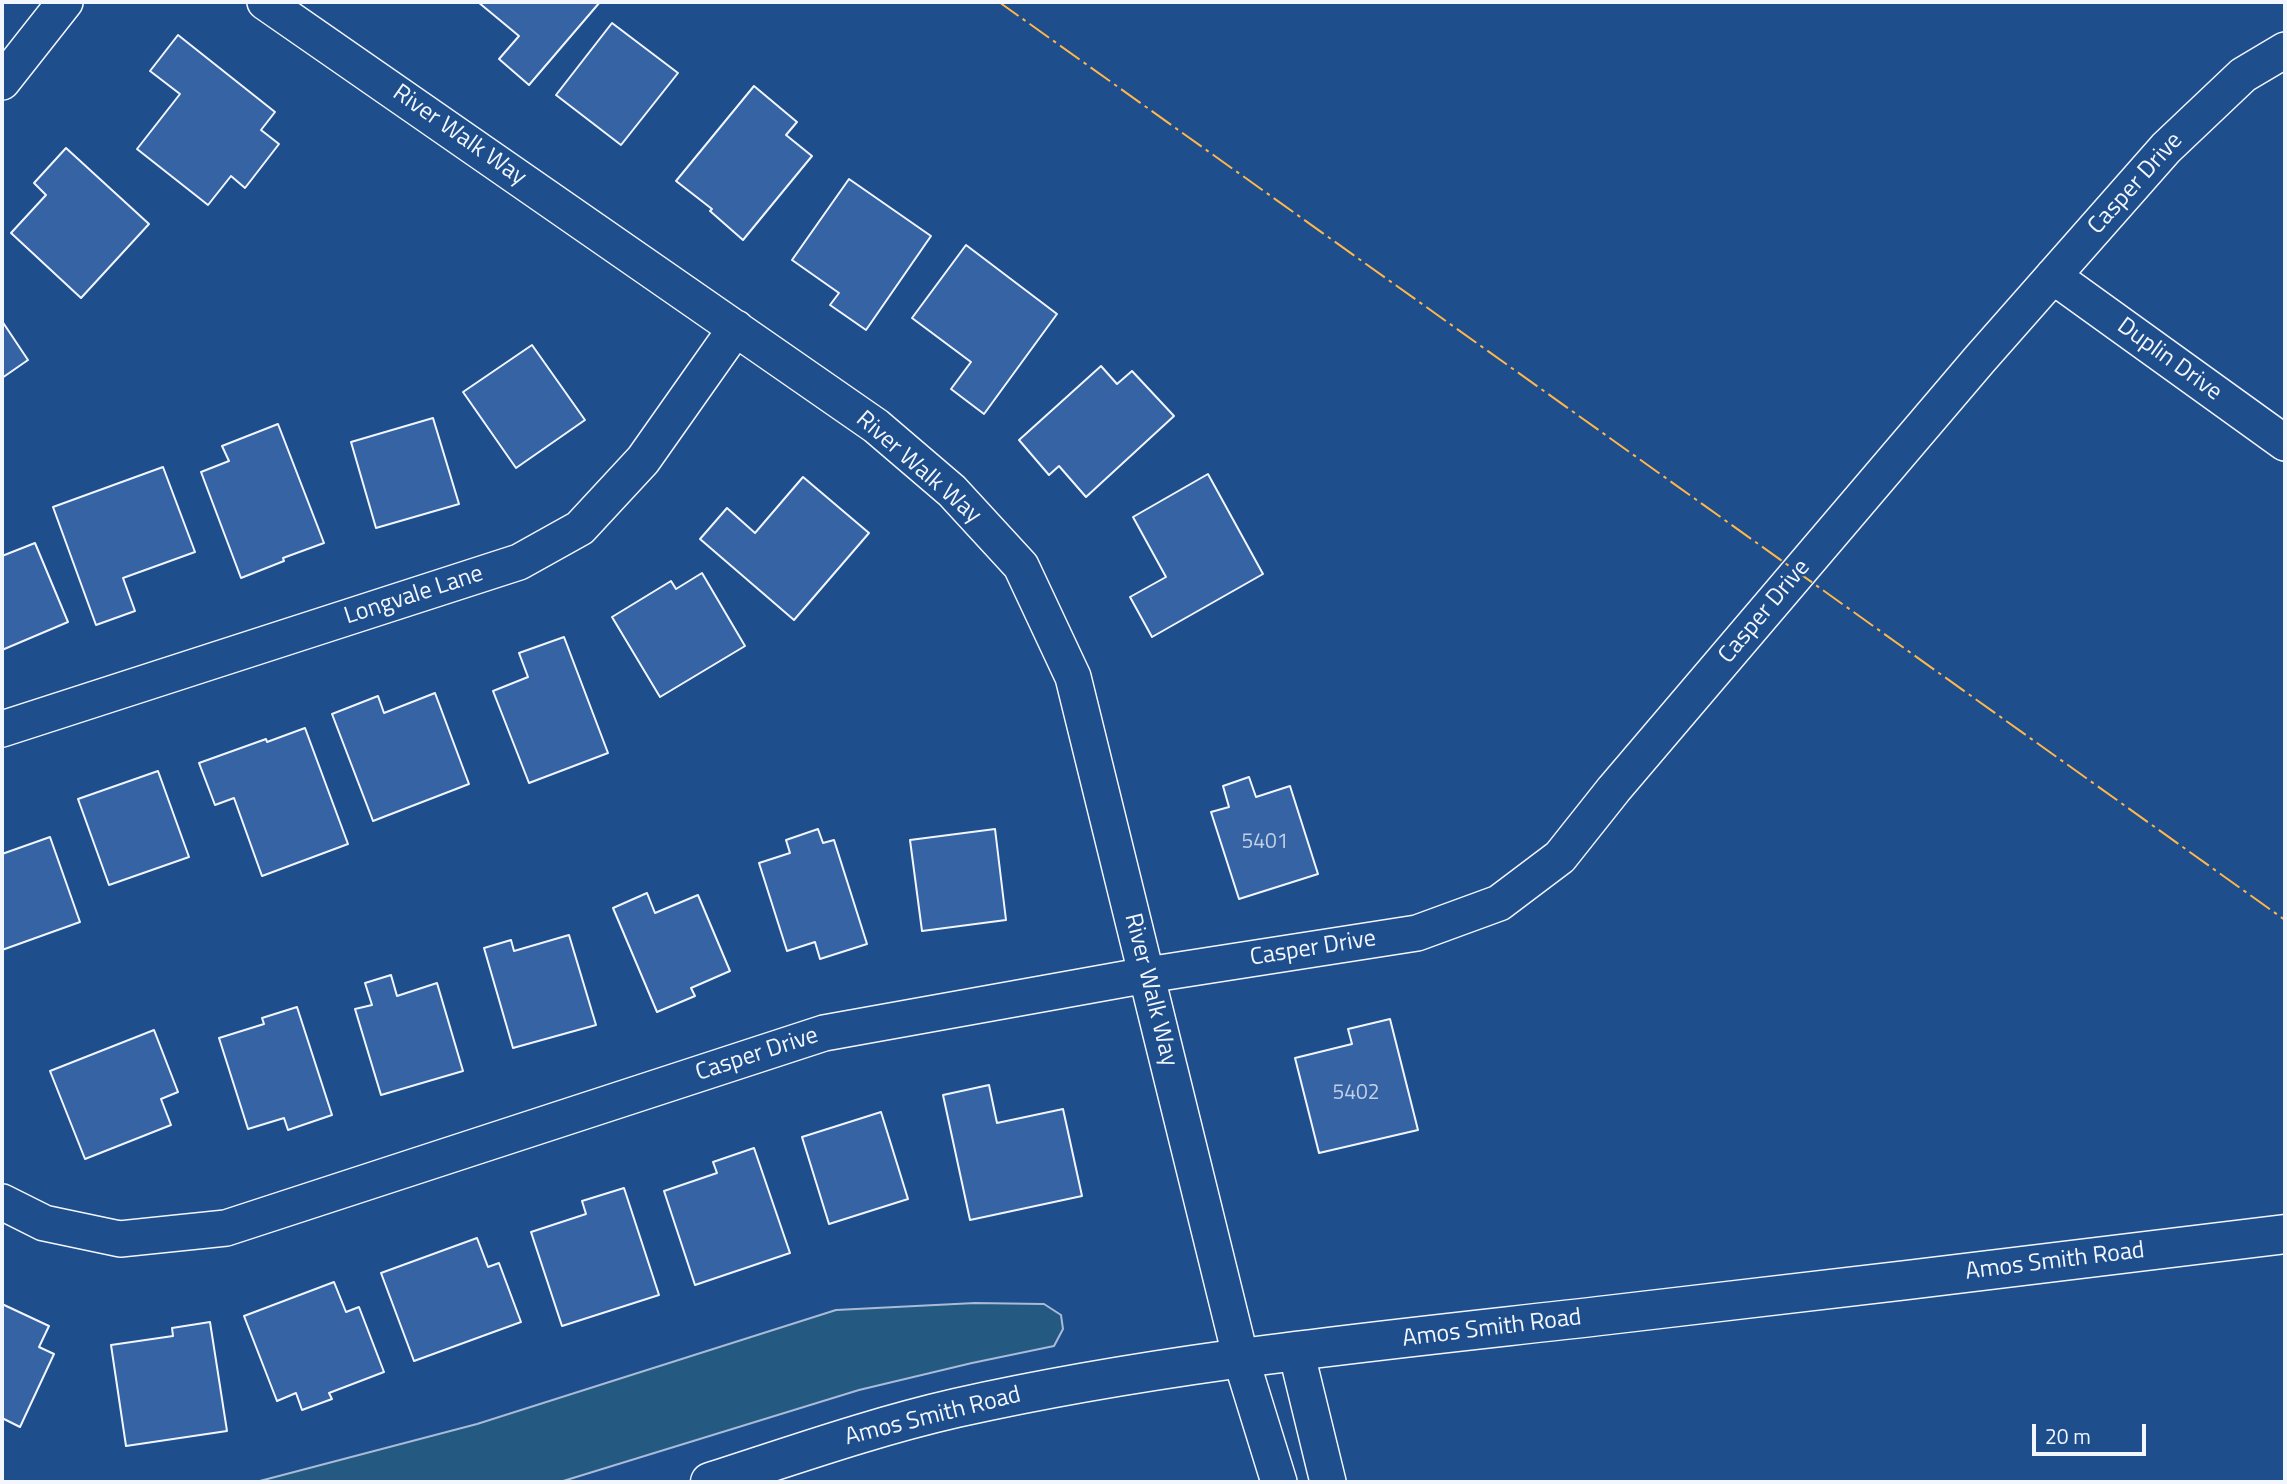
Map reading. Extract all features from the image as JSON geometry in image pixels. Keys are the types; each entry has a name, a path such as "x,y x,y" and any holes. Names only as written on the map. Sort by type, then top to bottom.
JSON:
{"street":[{"path":"2,82 65,2"},
{"name":"River Walk Way","path":"265,2 876,426 952,491 1021,566 1073,677 1241,1359 1279,1482"},
{"name":"Casper Drive","path":"2,1202 44,1223 120,1239 226,1228 824,1033 1147,975 1416,933 1499,903 1560,857 1623,778 2166,148 2244,75 2285,50"},
{"name":"Duplin Drive","path":"2053,276 2285,443"},
{"name":"Longvale Lane","path":"2,729 519,562 580,528 643,460 736,328"},
{"name":"Amos Smith Road","path":"710,1482 826,1444 952,1409 1046,1390 1241,1359 2285,1234"},
{"path":"1296,1351 1328,1482"}],"shaded area":[{"path":"975,1303 1044,1304 1061,1315 1063,1329 1054,1346 859,1390 560,1482 256,1482 477,1424 836,1310"}],"building":[{"path":"478,2 600,2 529,85 499,59 519,36"},
{"path":"612,23 678,73 621,145 556,95"},
{"path":"178,35 275,112 261,130 279,144 245,188 231,176 208,205 137,149 180,94 150,71"},
{"path":"754,86 797,122 786,135 812,156 743,240 710,211 712,209 676,181"},
{"path":"66,148 149,224 81,298 11,233 46,195 34,183"},
{"path":"849,179 931,236 866,330 830,305 839,293 792,260"},
{"path":"966,245 1057,314 984,414 951,389 971,362 912,318"},
{"path":"2,321 28,360 2,378"},
{"path":"532,345 585,420 516,468 463,392"},
{"path":"1101,366 1117,384 1132,371 1174,416 1086,497 1059,466 1049,475 1019,440"},
{"path":"433,418 459,504 376,528 351,442"},
{"path":"278,424 324,543 283,558 284,561 241,578 201,472 229,461 222,446"},
{"path":"163,467 195,552 123,578 135,611 96,625 53,507"},
{"path":"1208,474 1263,574 1152,637 1130,597 1166,577 1133,517"},
{"path":"803,477 869,533 794,620 700,539 727,508 755,533"},
{"path":"35,543 68,622 2,650 2,556"},
{"path":"702,573 745,646 660,697 612,617 671,581 676,589"},
{"path":"564,637 608,753 529,783 493,691 528,677 519,653"},
{"path":"435,693 469,784 373,821 332,714 378,696 384,713"},
{"path":"305,728 348,844 262,876 234,798 215,805 199,763"},
{"path":"158,771 189,857 109,885 78,799"},
{"path":"1249,777 1256,797 1290,786 1318,874 1239,899 1211,812 1229,807 1223,786"},
{"path":"818,829 823,843 834,840 867,944 820,959 815,942 787,951 759,863 790,853 786,840"},
{"path":"995,829 1006,920 922,931 910,840"},
{"path":"50,837 80,922 2,950 2,854"},
{"path":"647,893 655,913 698,895 730,971 691,988 695,996 657,1012 613,908"},
{"path":"569,935 596,1025 513,1048 484,948 511,940 514,951"},
{"path":"391,975 397,996 437,983 463,1071 381,1095 355,1009 372,1005 365,983"},
{"path":"297,1007 332,1115 288,1130 284,1118 248,1129 219,1038 264,1024 262,1018"},
{"path":"1390,1019 1418,1130 1319,1153 1295,1058 1352,1044 1348,1029"},
{"path":"154,1030 178,1092 161,1099 171,1125 85,1159 50,1071"},
{"path":"989,1085 997,1123 1063,1109 1082,1196 970,1220 943,1095"},
{"path":"881,1112 908,1199 829,1224 802,1137"},
{"path":"754,1148 790,1253 695,1285 664,1191 717,1173 713,1162"},
{"path":"624,1188 659,1295 562,1326 531,1232 586,1214 582,1201"},
{"path":"477,1238 488,1267 499,1263 521,1322 414,1361 381,1273"},
{"path":"334,1282 346,1312 359,1307 384,1372 329,1393 332,1399 302,1410 296,1393 277,1401 244,1316"},
{"path":"2,1304 49,1326 39,1347 54,1354 20,1427 2,1418"},
{"path":"210,1322 227,1431 126,1446 111,1345 173,1336 172,1328"}],"power":[{"path":"999,2 2285,920"}]}
